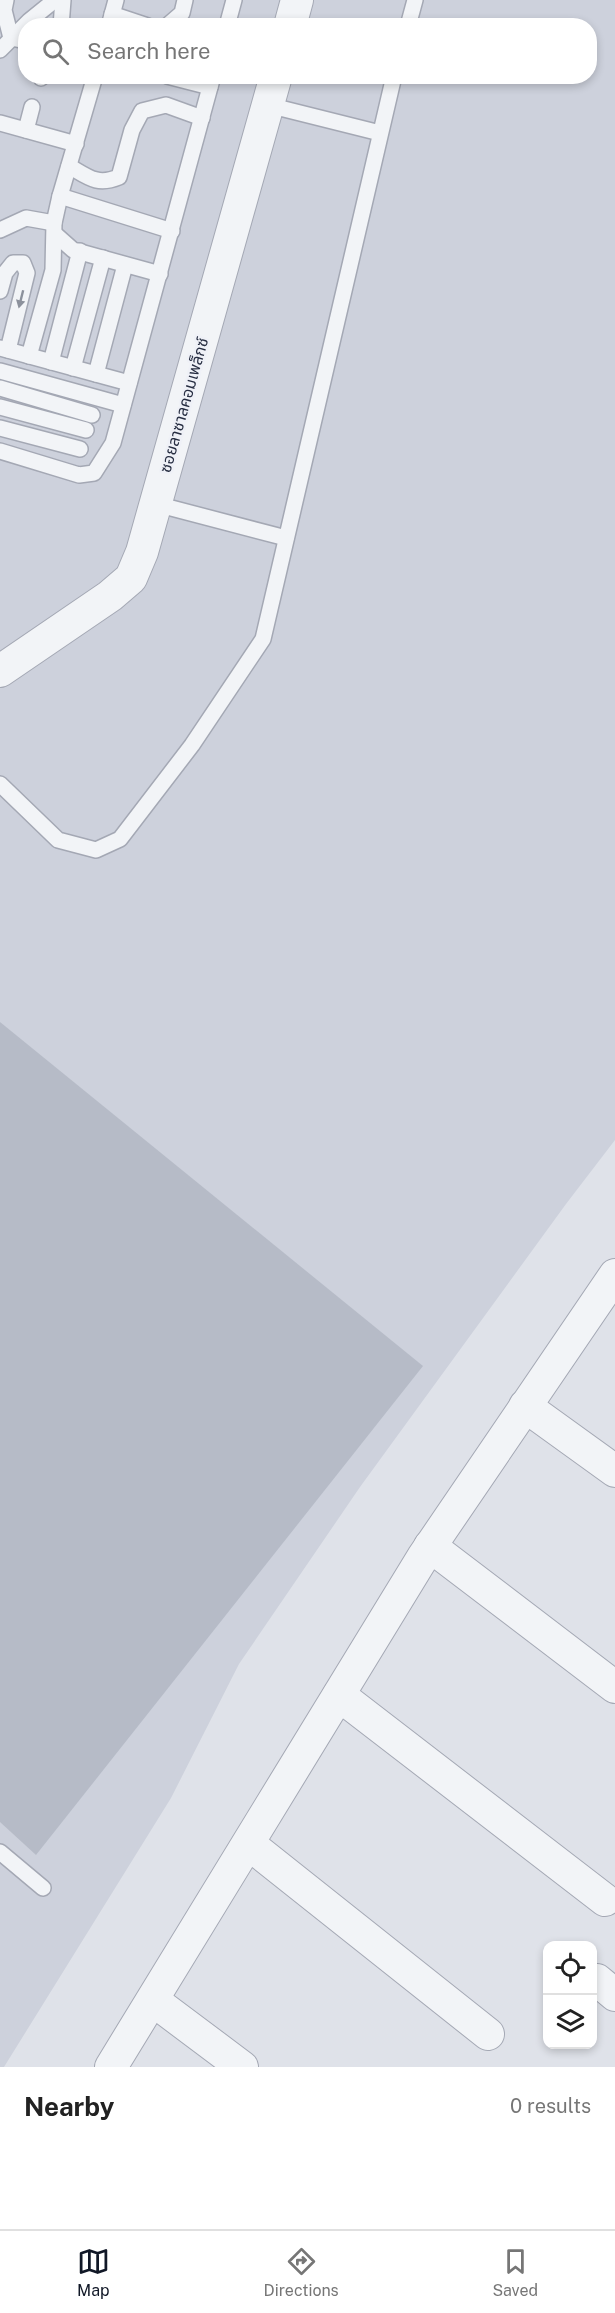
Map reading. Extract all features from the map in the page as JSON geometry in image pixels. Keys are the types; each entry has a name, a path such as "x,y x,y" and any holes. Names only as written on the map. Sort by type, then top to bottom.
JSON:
{"street":[{"path":"292,18 297,0"},
{"name":"ซอยลาซาลคอมเพล็กซ์","path":"0,671 110,596 131,578 142,552 156,504 272,91"},
{"path":"111,2067 430,1546 615,1275"},
{"path":"525,1406 615,1471"},
{"path":"430,1546 615,1687"},
{"path":"339,1695 605,1900"},
{"path":"249,1844 488,2034"},
{"path":"153,2001 242,2067"}],"lane":[{"path":"6,0 4,10 18,38"},
{"path":"39,18 56,0"},
{"path":"62,18 63,0"},
{"path":"176,18 182,13 185,0"},
{"path":"229,18 234,0"},
{"path":"410,18 415,0"},
{"path":"0,51 18,41"},
{"path":"29,356 53,270 55,228 60,196 93,84"},
{"path":"0,451 79,475 94,473 113,444 210,84"},
{"path":"0,784 58,840 96,850 120,839 192,746 263,639 392,84"},
{"path":"272,91 380,133"},
{"path":"69,166 92,180 105,183 119,177 132,130 142,111 166,105 202,118"},
{"path":"26,130 32,107"},
{"path":"0,123 76,144"},
{"path":"60,196 172,231"},
{"path":"0,230 26,218 55,228 73,250 160,274"},
{"path":"51,362 80,251"},
{"path":"73,368 103,258"},
{"path":"0,291 5,273 13,263 23,263 27,273 4,349 129,383"},
{"path":"96,374 125,265"},
{"path":"0,371 123,405"},
{"path":"0,388 92,415"},
{"path":"0,407 86,430"},
{"path":"0,428 80,449"},
{"path":"156,504 286,538"},
{"path":"0,1852 43,1888"}],"shaded area":[{"path":"0,0 615,0 615,1140 360,1487 239,1664 171,1798 4,2067 0,2067"}],"building":[{"path":"0,1022 423,1366 36,1855 0,1822"}]}
